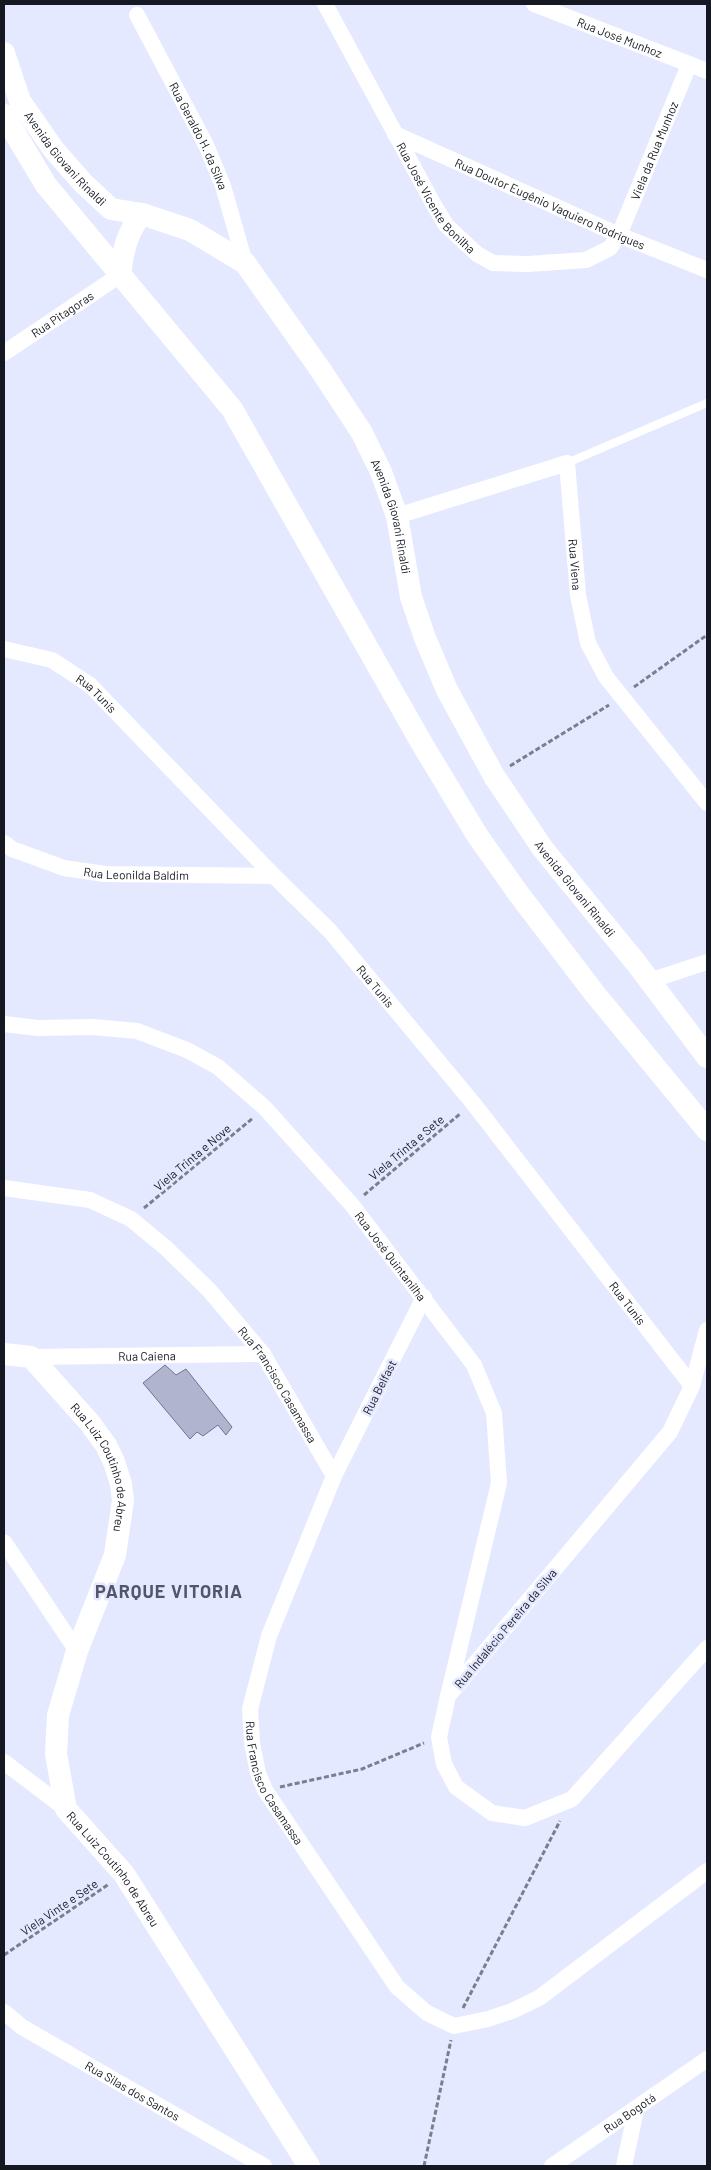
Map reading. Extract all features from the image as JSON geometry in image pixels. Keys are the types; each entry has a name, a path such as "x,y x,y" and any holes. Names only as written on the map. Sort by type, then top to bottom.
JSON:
{"street":[{"name":"Rua José Vicente Bonilha","path":"326,4 446,225 470,248 493,263 528,264 586,260 610,248 619,235"},
{"name":"Rua José Munhoz","path":"534,4 689,65 707,70"},
{"name":"Rua Geraldo H. da Silva","path":"137,15 206,146 223,186 245,263"},
{"name":"Avenida Giovani Rinaldi","path":"4,53 20,101 54,150 83,183 111,209 142,214 190,230 245,263 320,369 362,433 382,472 397,516 410,597 425,638 448,690 494,776 543,849 649,981 707,1057"},
{"name":"Viela da Rua Munhoz","path":"619,235 689,65"},
{"name":"Avenida Giovani Rinaldi","path":"4,115 46,185 232,409 421,742 477,835 518,893 595,994 707,1130"},
{"name":"Rua Doutor Eugênio Vaquiero Rodrigues","path":"395,134 619,235 707,270"},
{"path":"120,275 128,234 142,214"},
{"name":"Rua Pitagoras","path":"4,353 120,275"},
{"path":"397,516 567,463"},
{"name":"Rua Viena","path":"567,463 578,595 588,643 606,677 707,803"},
{"name":"Rua Tunis","path":"4,649 52,660 90,685 274,876 330,931 472,1103 692,1386"},
{"name":"Rua Leonilda Baldim","path":"4,843 12,849 64,868 106,874 274,876"},
{"path":"649,981 707,962"},
{"name":"Rua José Quintanilha","path":"4,1024 38,1028 93,1027 137,1031 187,1050 218,1067 265,1108 352,1205 474,1365 494,1413 499,1483 448,1696"},
{"name":"Rua Francisco Casamassa","path":"4,1188 90,1200 131,1219 166,1248 209,1290 263,1354 334,1476 269,1636 250,1710 252,1743 258,1772 265,1790 397,1987 428,2013 454,2026"},
{"name":"Rua Belfast","path":"334,1476 424,1297"},
{"name":"Rua Indalécio Pereira da Silva","path":"707,1330 692,1386 670,1432 448,1696 439,1737 444,1764 456,1787 492,1813 525,1818 572,1799 707,1648"},
{"path":"4,1354 31,1357"},
{"name":"Rua Caiena","path":"31,1357 263,1354"},
{"name":"Rua Luiz Coutinho de Abreu","path":"31,1357 89,1422 106,1445 121,1484 123,1500 115,1555 77,1651 58,1715 56,1754 66,1809 124,1874 309,2166"},
{"path":"4,1542 77,1651"},
{"path":"4,1762 66,1809"},
{"path":"454,2026 504,2014 539,1998 707,1871"},
{"name":"Rua Silas dos Santos","path":"4,2012 22,2027 264,2166"},
{"name":"Rua Bogotá","path":"552,2166 636,2110 707,2059"},
{"path":"624,2166 636,2110"}],"lane":[{"path":"567,463 707,403"}],"path":[{"path":"494,776 622,696 707,635"},
{"name":"Viela Trinta e Sete","path":"352,1205 472,1103"},
{"name":"Viela Trinta e Nove","path":"131,1219 265,1108"},
{"path":"265,1790 362,1769 439,1737"},
{"path":"424,2166 454,2026 572,1799"},
{"name":"Viela Vinte e Sete","path":"4,1955 124,1874"}],"building":[{"path":"165,1365 176,1375 186,1369 232,1427 226,1435 218,1425 203,1436 197,1432 190,1439 143,1383"}],"district":[{"name":"PARQUE VITORIA","path":"169,1591"}]}
